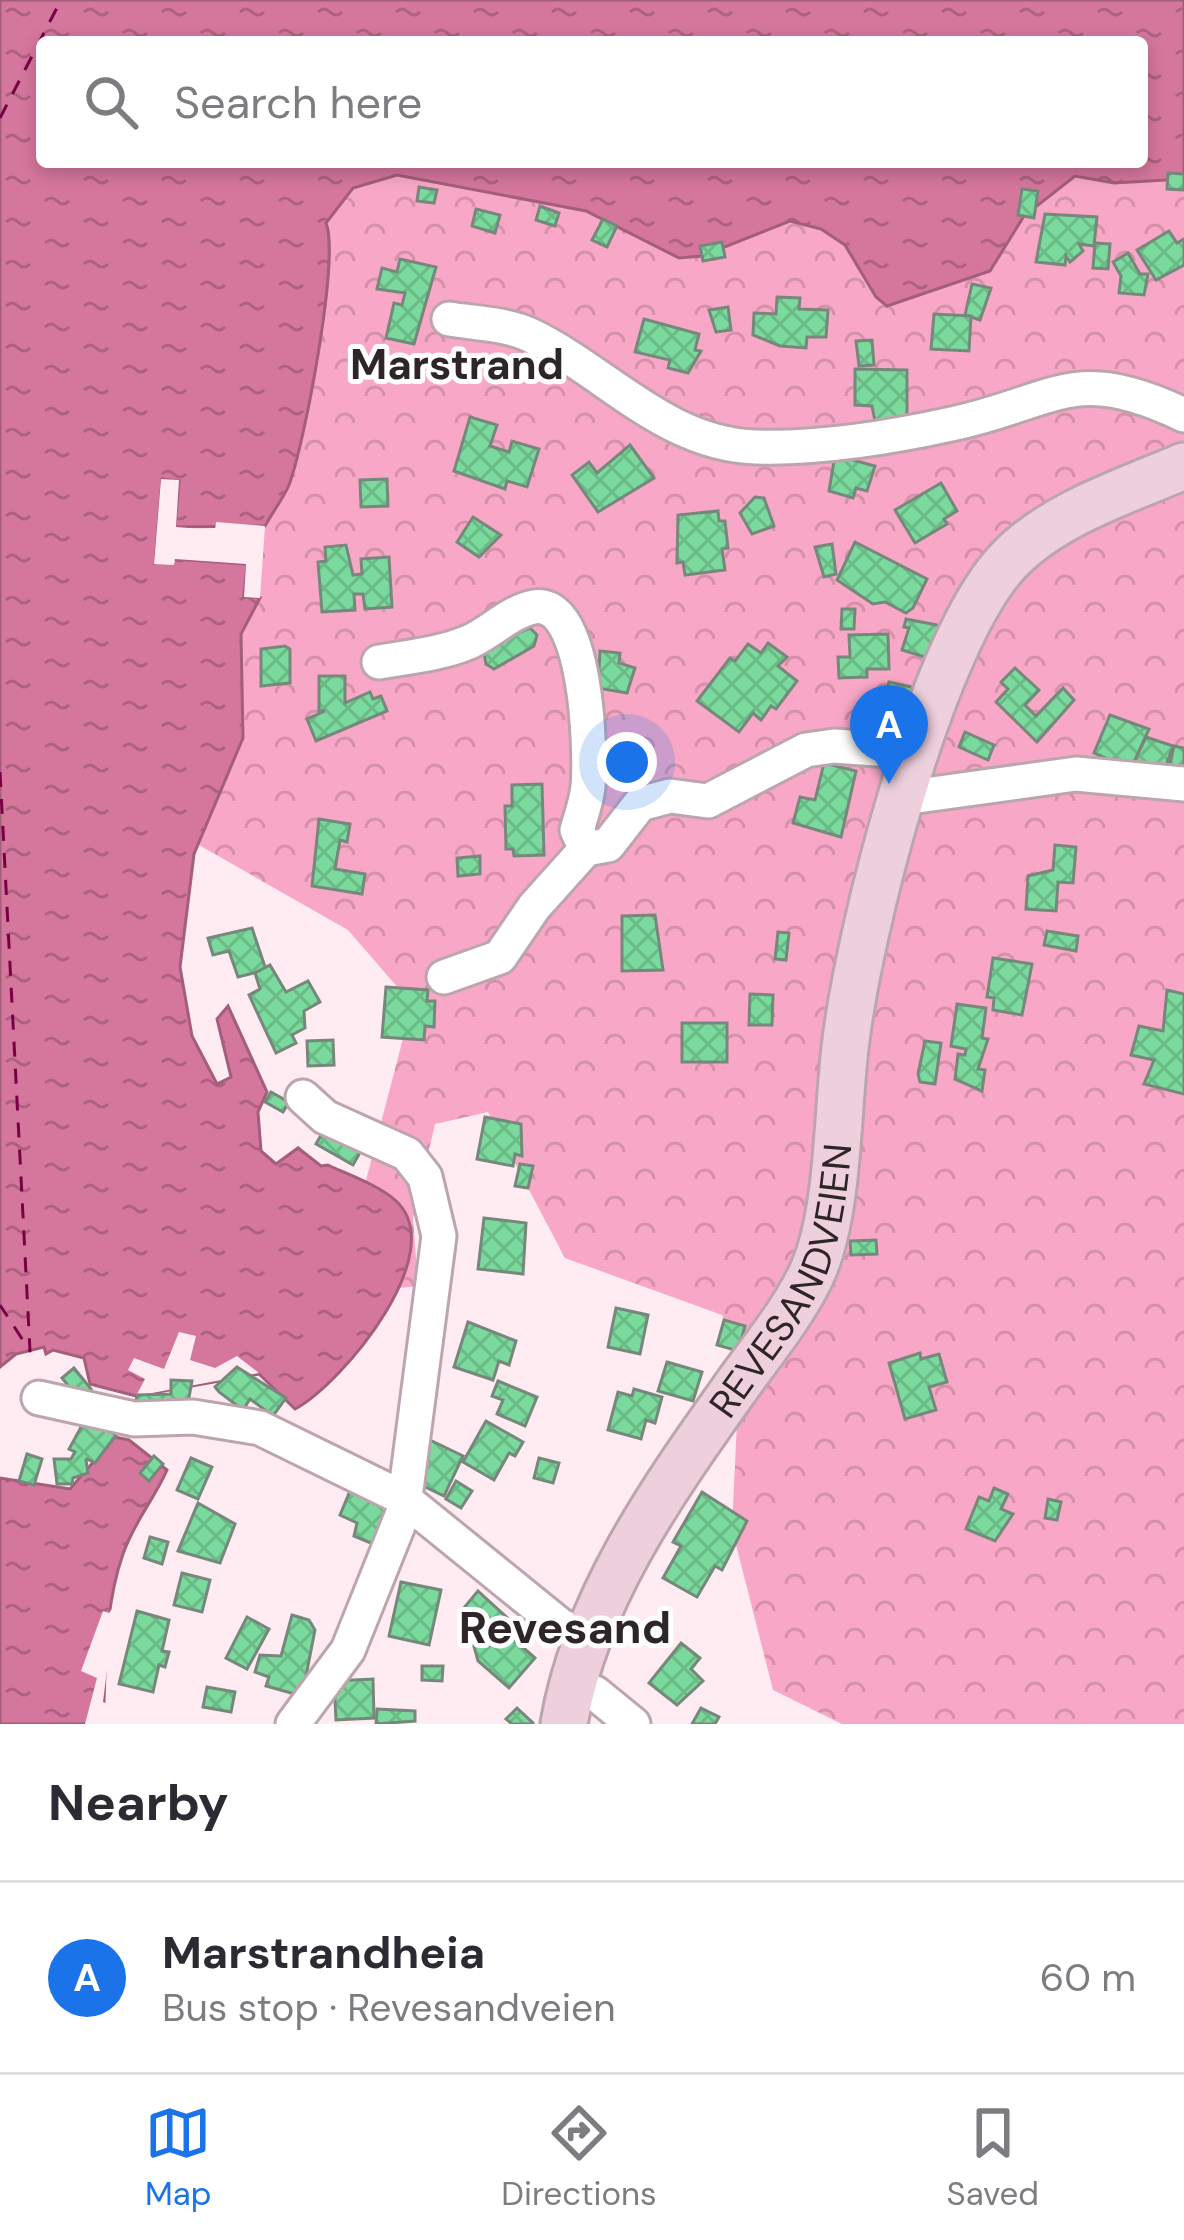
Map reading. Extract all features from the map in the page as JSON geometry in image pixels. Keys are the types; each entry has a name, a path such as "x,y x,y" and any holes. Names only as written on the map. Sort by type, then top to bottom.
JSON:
{"main road":[{"name":"REVESANDVEIEN","path":"568,1705 586,1636 657,1506 791,1308 822,1247 847,1031 884,856 964,629 1007,562 1029,542 1107,498 1184,466"}],"street":[{"path":"449,319 527,333 686,434 753,447 815,445 959,422 1071,388 1110,389 1184,415"},
{"path":"379,662 469,643 531,607 546,607 566,622 577,652 589,749 588,790 577,830 586,849"},
{"path":"444,977 500,957 534,907 586,849 608,845 640,803 670,796 707,801 806,750 855,746 919,752"},
{"path":"903,798 1076,774 1184,784"},
{"path":"293,1724 348,1650 392,1547 435,1277 435,1202 406,1154 325,1117 303,1097"},
{"path":"39,1398 134,1419 193,1418 245,1424 403,1498 561,1626 586,1636"},
{"path":"568,1705 595,1693 633,1724"}],"green space":[{"path":"397,175 586,211 679,258 702,256 790,221 822,229 845,245 876,297 990,271 1024,216 1075,176 1114,183 1184,179 1184,1724 842,1724 773,1690 732,1529 740,1357 722,1315 565,1258 488,1112 435,1124 413,1218 418,1286 399,1288 408,1253 408,1227 396,1205 365,1184 412,1004 348,930 199,845 243,738 241,634 260,598 265,526 289,485 321,333 328,266 326,223 353,188"}],"water":[{"path":"0,0 1184,0 1184,179 1114,183 1075,176 1024,216 990,271 887,306 876,297 845,245 821,229 790,221 702,256 679,258 586,211 397,175 353,188 326,223 328,273 318,352 287,490 265,526 175,527 179,481 162,479 155,563 174,559 247,564 244,596 260,598 241,634 243,738 194,854 180,967 192,1036 217,1084 231,1077 217,1019 228,1006 267,1092 258,1112 261,1151 276,1164 298,1148 321,1166 363,1181 395,1200 409,1223 410,1251 401,1282 363,1345 339,1373 295,1409 259,1374 136,1396 90,1384 84,1358 53,1350 46,1354 44,1347 16,1354 0,1367"},
{"path":"115,1437 129,1440 167,1470 133,1530 117,1574 107,1638 103,1724 0,1724 0,1478 70,1489"}],"pier":[{"path":"161,479 179,480 176,527 215,530 216,522 265,526 264,532 222,529 216,536 173,532 173,486 166,485 161,558 174,553 249,558 251,591 260,592 260,598 244,597 246,564 175,559 174,565 154,564"},
{"path":"179,1332 196,1336 190,1360 215,1368 237,1356 259,1373 136,1396 145,1379 128,1370 134,1358 164,1369"},
{"path":"115,1605 103,1702 110,1705 109,1724 85,1724 97,1678 81,1671 103,1611 109,1613"}],"building":[{"path":"1168,173 1184,174 1184,190 1167,189"},
{"path":"419,187 437,190 434,203 417,201"},
{"path":"1022,189 1038,191 1034,218 1018,215"},
{"path":"540,206 559,213 555,226 536,220"},
{"path":"476,209 500,215 495,233 472,226"},
{"path":"1045,214 1097,217 1094,246 1079,244 1083,251 1070,262 1066,256 1065,265 1036,262"},
{"path":"603,219 617,226 607,247 592,240"},
{"path":"1169,231 1177,243 1184,239 1184,265 1156,280 1137,250"},
{"path":"722,242 725,257 703,261 700,246"},
{"path":"1095,243 1110,244 1108,269 1093,268"},
{"path":"1128,253 1140,274 1148,274 1144,295 1119,293 1121,276 1113,262"},
{"path":"400,259 436,267 414,344 386,338 394,303 402,305 405,293 377,289 382,268 397,272"},
{"path":"972,284 991,288 980,320 965,315"},
{"path":"777,297 800,298 799,309 828,310 826,337 807,337 806,348 780,346 753,335 754,313 776,314"},
{"path":"728,307 731,330 716,332 709,310"},
{"path":"934,314 971,316 969,351 931,349"},
{"path":"644,319 699,334 695,350 701,351 688,373 668,368 670,360 635,352"},
{"path":"872,340 874,365 859,366 856,341"},
{"path":"855,369 907,370 907,422 876,426 872,406 855,405"},
{"path":"470,417 497,425 490,446 509,452 512,441 539,449 527,487 507,481 505,489 454,471"},
{"path":"630,445 654,478 598,512 572,475 589,462 597,473"},
{"path":"835,455 875,466 867,491 856,488 853,498 829,491"},
{"path":"387,479 388,506 361,507 360,480"},
{"path":"941,483 957,511 944,519 947,524 915,543 895,510"},
{"path":"755,497 764,498 774,526 752,534 740,513"},
{"path":"718,511 719,521 725,521 725,570 685,575 683,562 677,563 678,515"},
{"path":"473,517 501,535 479,557 457,542"},
{"path":"855,542 927,579 913,608 906,613 885,602 873,604 837,580"},
{"path":"832,544 836,574 824,577 815,547"},
{"path":"346,545 353,575 362,574 361,559 389,557 392,607 365,609 363,594 354,594 355,610 322,612 318,562 326,561 325,547"},
{"path":"842,609 855,609 854,629 841,629"},
{"path":"906,619 942,626 931,659 902,650 909,628 904,627"},
{"path":"530,628 537,635 534,646 494,669 486,664 483,648"},
{"path":"888,634 889,669 867,669 867,677 839,678 838,657 850,657 849,635"},
{"path":"768,643 787,657 778,666 797,681 776,709 771,706 761,720 753,713 739,732 697,701 730,658 735,661 748,644 761,653"},
{"path":"261,649 290,649 290,683 261,686"},
{"path":"600,651 620,653 619,663 635,668 627,693 598,688"},
{"path":"1015,668 1039,690 1025,705 1036,716 1063,688 1074,700 1037,742 996,702 1008,689 1001,682"},
{"path":"319,676 345,676 345,703 370,692 373,699 381,696 387,711 316,741 307,719 325,711 319,711"},
{"path":"889,682 916,688 909,718 882,711"},
{"path":"1110,715 1149,729 1131,769 1106,764 1108,759 1094,753"},
{"path":"965,732 994,745 988,760 959,747"},
{"path":"1146,737 1173,746 1164,772 1134,762"},
{"path":"1174,746 1184,748 1184,776 1168,773"},
{"path":"824,763 856,771 841,837 793,823 800,797 815,800"},
{"path":"542,784 544,855 514,856 513,849 506,849 505,806 512,806 512,785"},
{"path":"319,819 350,824 347,842 340,840 335,869 365,874 362,894 312,886"},
{"path":"1055,845 1076,847 1073,883 1058,882 1056,911 1026,909 1028,876 1053,870"},
{"path":"480,856 480,874 458,876 457,858"},
{"path":"655,915 663,970 622,971 622,916"},
{"path":"252,928 266,970 238,977 229,951 213,955 208,938"},
{"path":"1047,931 1078,936 1076,951 1044,945"},
{"path":"778,932 789,933 786,960 775,959"},
{"path":"993,958 1032,964 1022,1015 993,1010 994,998 987,997"},
{"path":"270,965 286,992 308,981 320,1002 304,1011 305,1028 292,1035 296,1043 276,1053 249,995 260,989 255,973"},
{"path":"386,987 428,990 427,1001 435,1001 434,1027 425,1026 424,1040 382,1037"},
{"path":"1167,990 1184,994 1184,1094 1144,1084 1154,1060 1131,1055 1139,1026 1163,1031"},
{"path":"750,994 773,995 772,1025 749,1025"},
{"path":"957,1004 986,1008 982,1038 988,1039 978,1069 985,1070 982,1091 955,1079 958,1054 965,1055 966,1049 951,1046"},
{"path":"682,1023 727,1023 727,1062 682,1062"},
{"path":"333,1040 334,1065 308,1066 307,1041"},
{"path":"925,1041 941,1043 935,1084 920,1082 918,1074"},
{"path":"271,1092 289,1102 283,1112 265,1102"},
{"path":"485,1117 521,1124 522,1156 515,1154 513,1166 477,1159"},
{"path":"325,1128 362,1149 353,1165 316,1144"},
{"path":"520,1164 533,1166 528,1188 515,1186"},
{"path":"484,1218 526,1223 523,1274 478,1269"},
{"path":"876,1240 877,1254 851,1255 850,1241"},
{"path":"616,1308 648,1315 640,1354 608,1347"},
{"path":"724,1320 745,1326 738,1351 717,1345"},
{"path":"468,1322 516,1341 509,1365 499,1361 493,1380 454,1367"},
{"path":"920,1353 921,1359 939,1354 947,1382 929,1387 936,1410 905,1419 889,1363"},
{"path":"667,1362 702,1372 693,1401 658,1391"},
{"path":"237,1367 286,1398 273,1416 250,1399 243,1410 215,1387"},
{"path":"74,1368 91,1389 79,1399 62,1378"},
{"path":"171,1380 192,1381 187,1408 135,1402 138,1395 171,1394"},
{"path":"498,1381 537,1397 525,1426 497,1414 503,1400 492,1396"},
{"path":"634,1389 662,1397 655,1423 646,1420 641,1439 608,1430 618,1392 632,1396"},
{"path":"86,1418 116,1435 95,1463 86,1460 88,1473 73,1478 72,1484 57,1484 54,1459 71,1459 75,1452 69,1449"},
{"path":"486,1421 523,1442 515,1456 509,1453 494,1480 463,1462"},
{"path":"430,1440 463,1456 444,1496 411,1480"},
{"path":"27,1454 42,1459 34,1485 19,1481"},
{"path":"154,1456 163,1464 149,1481 140,1473"},
{"path":"191,1458 212,1467 198,1499 177,1490"},
{"path":"539,1458 559,1463 553,1483 534,1478"},
{"path":"456,1481 472,1491 461,1508 446,1499"},
{"path":"994,1488 1008,1494 1001,1509 1013,1514 995,1541 966,1529 979,1497 989,1501"},
{"path":"350,1491 402,1509 383,1548 354,1536 357,1523 340,1515"},
{"path":"702,1492 747,1521 722,1570 715,1566 697,1597 663,1578 681,1546 673,1542"},
{"path":"1048,1499 1061,1502 1057,1520 1045,1518"},
{"path":"198,1503 235,1524 220,1563 178,1551"},
{"path":"150,1537 168,1542 162,1564 144,1558"},
{"path":"182,1573 210,1580 202,1612 174,1605"},
{"path":"401,1582 441,1590 429,1645 389,1636"},
{"path":"478,1591 515,1625 496,1646 510,1636 535,1658 509,1688 478,1661 472,1639 477,1634 468,1626 474,1619 463,1609"},
{"path":"137,1611 169,1620 162,1651 169,1652 165,1667 159,1665 153,1692 119,1684"},
{"path":"292,1615 309,1620 315,1630 302,1696 266,1686 269,1677 255,1672 260,1655 281,1656"},
{"path":"247,1617 269,1629 247,1669 226,1658"},
{"path":"681,1643 700,1658 691,1669 703,1681 677,1705 649,1683"},
{"path":"422,1666 443,1666 442,1681 422,1680"},
{"path":"373,1679 374,1718 336,1720 334,1681"},
{"path":"207,1687 235,1692 231,1712 203,1707"},
{"path":"517,1708 533,1724 512,1724 506,1719"},
{"path":"701,1708 719,1717 715,1724 692,1724"},
{"path":"377,1709 415,1711 415,1721 376,1724"}],"ferry route":[{"path":"42,36 61,0"},
{"path":"0,118 36,48"},
{"path":"0,772 30,1351 0,1305"}],"place":[{"name":"Marstrandheia","path":"889,784"}],"district":[{"name":"Marstrand","path":"457,364"},
{"name":"Revesand","path":"565,1627"}]}
